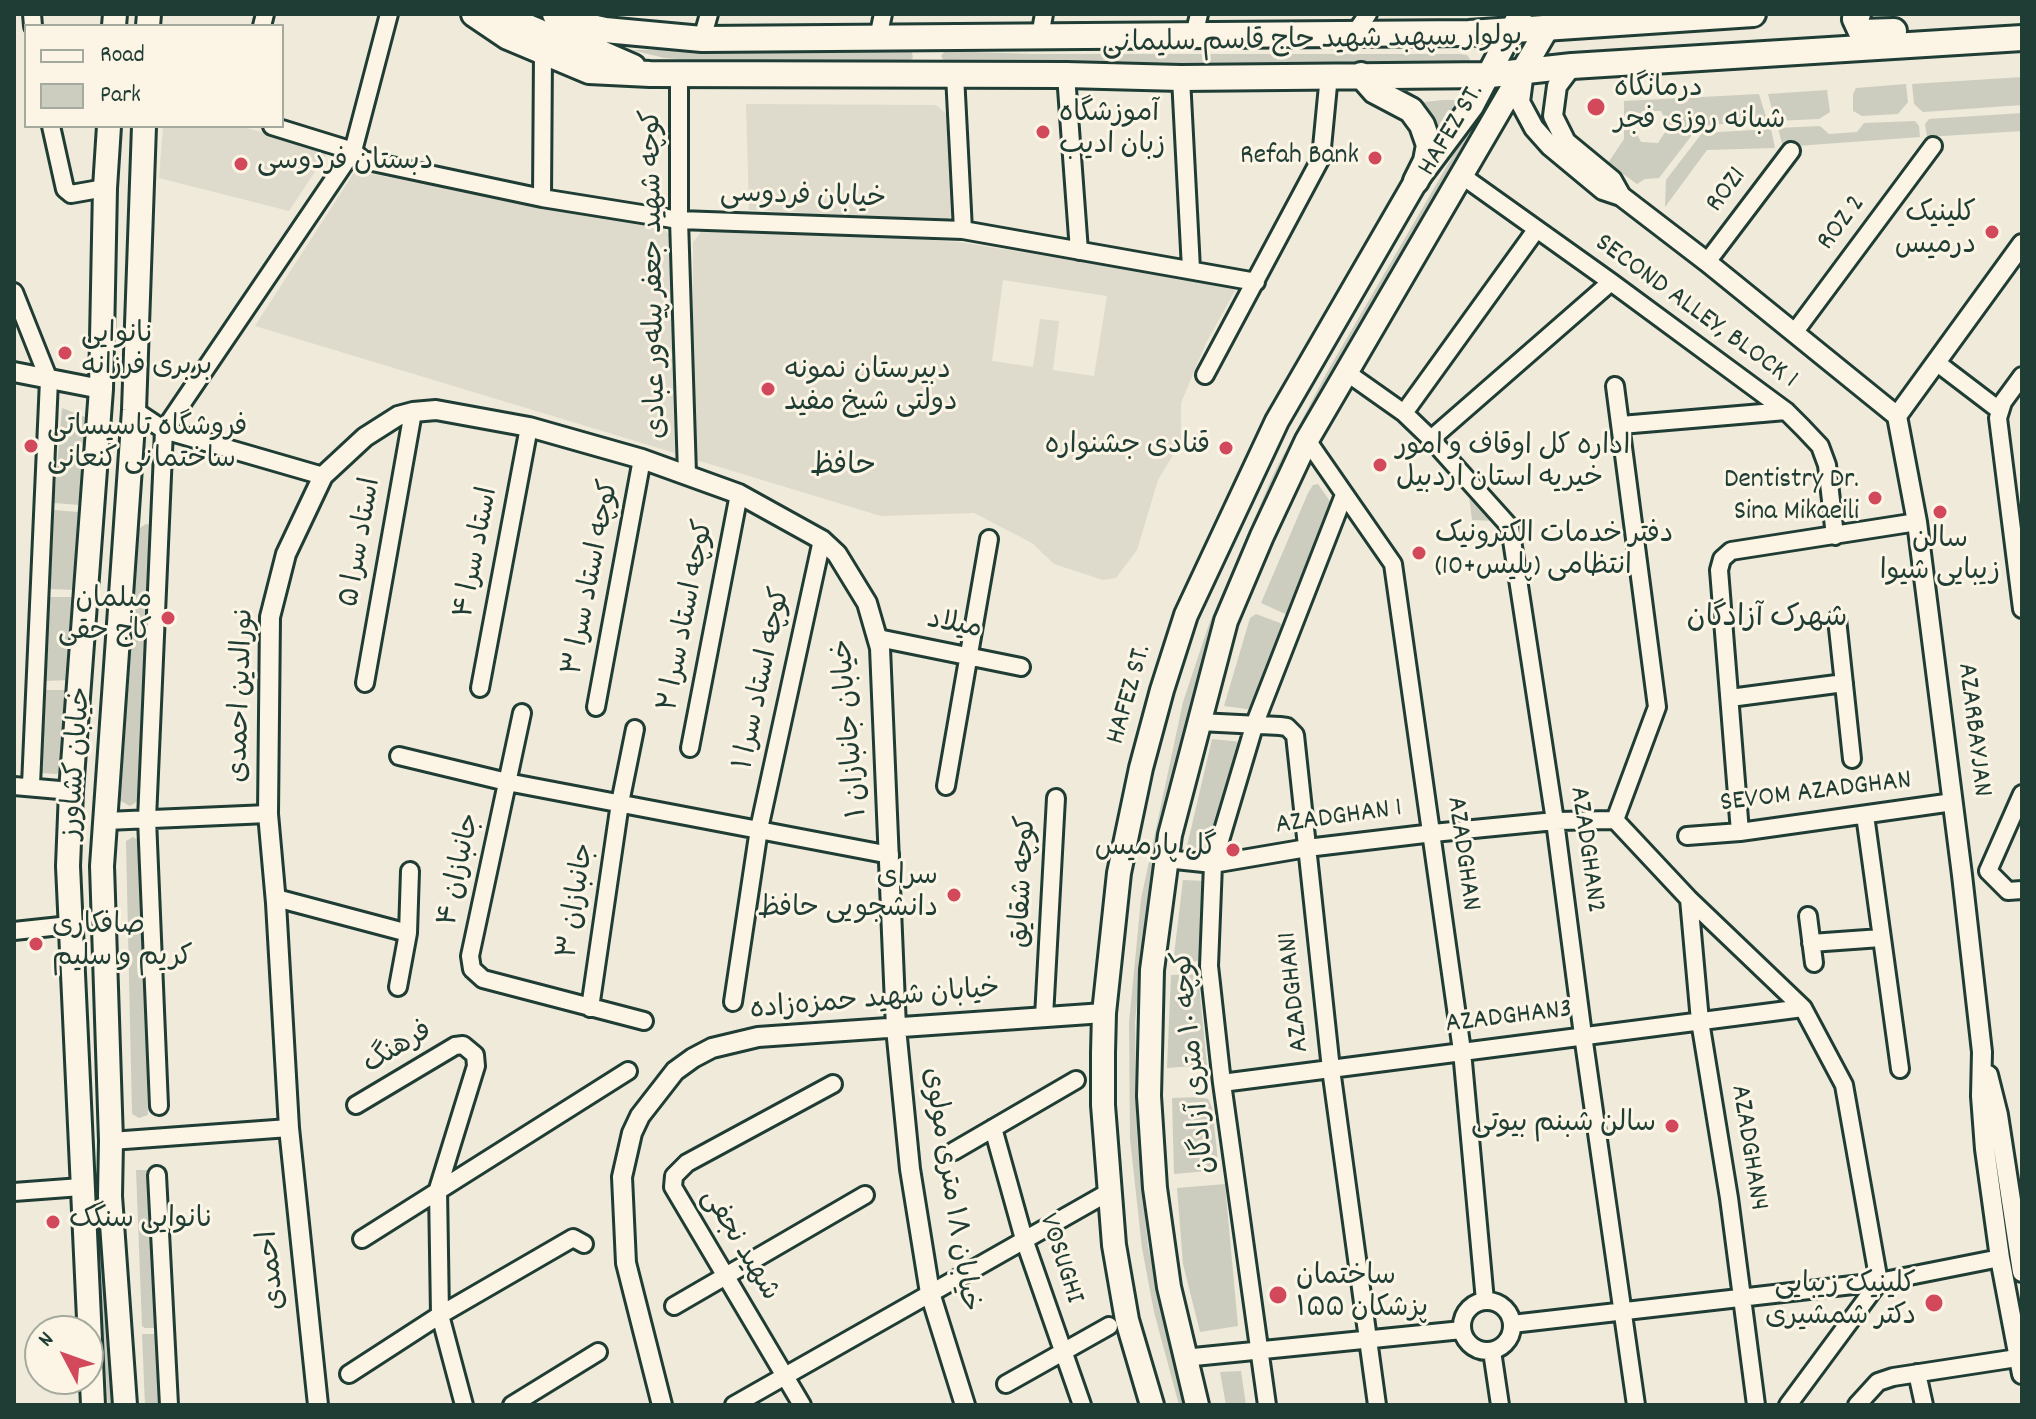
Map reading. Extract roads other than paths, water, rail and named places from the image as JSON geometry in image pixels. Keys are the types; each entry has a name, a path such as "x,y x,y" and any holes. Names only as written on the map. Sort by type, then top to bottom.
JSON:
{"main road":[{"name":"بولوار سپهبد شهید حاج قاسم سلیمانی","path":"474,14 508,37 589,71 650,74 1181,78 1490,75 1572,66 2022,38"},
{"path":"501,14 511,21 574,35 652,34"},
{"path":"555,14 574,35 601,53 650,74"},
{"path":"602,14 652,34"},
{"name":"بولوار سپهبد شهید حاج قاسم سلیمانی","path":"652,34 702,39 881,26 922,37 1042,25 1197,25 1354,34 1469,33 1516,22 1548,27 1752,14"},
{"path":"1858,14 1855,19 1861,32 1936,30 1959,42"},
{"name":"HAFEZ ST.","path":"1152,1405 1127,1320 1114,1245 1103,1105 1104,1013 1119,873 1148,742 1186,615 1277,421 1416,181 1472,106 1516,22"},
{"name":"HAFEZ ST.","path":"1197,1405 1169,1287 1155,1188 1149,1096 1152,970 1166,859 1199,722 1226,621 1307,440 1548,27"},
{"path":"922,37 923,74"},
{"path":"1361,75 1375,91 1411,110 1422,125 1429,145 1426,161 1416,181"},
{"name":"خیابان کشاورز","path":"93,1405 68,866 101,389 109,128"},
{"name":"خیابان کشاورز","path":"125,1405 110,1196 102,866 134,410 144,128"},
{"path":"68,866 102,866"}],"street":[{"path":"159,1106 147,819 164,430 353,151 389,14"},
{"path":"702,39 709,14"},
{"path":"1354,34 1368,14"},
{"path":"542,198 543,53"},
{"path":"1572,66 1557,86 1553,116 1566,142 1612,180 1621,196"},
{"path":"1524,71 1520,102 1534,128 1550,146 1603,190 1621,196 1707,262 1897,416 2022,244"},
{"name":"کوچه شهید جعفر پیله‌ور عبادی","path":"679,73 679,220 687,474"},
{"path":"955,75 963,230"},
{"path":"1066,75 1079,251"},
{"path":"1205,375 1321,158 1329,75"},
{"path":"1181,78 1191,269"},
{"path":"51,128 65,189 71,194 105,188"},
{"name":"خیابان فردوسی","path":"278,128 353,151 363,160 542,198 679,220 963,230 1256,282"},
{"name":"ROZ 2","path":"1794,333 1933,146"},
{"name":"ROZ1","path":"1707,262 1791,151"},
{"name":"SECOND ALLEY, BLOCK 1","path":"1461,175 1786,411 1820,446 1827,465 1835,536"},
{"path":"1404,413 1536,230"},
{"path":"1431,439 1611,282"},
{"path":"14,292 49,380 31,785"},
{"path":"1936,362 1999,410"},
{"path":"14,372 101,389"},
{"name":"AZADGHAN2","path":"1346,372 1404,413 1510,527 1555,821 1636,1405"},
{"path":"2022,376 1999,410 1998,418 2022,609"},
{"path":"1615,386 1657,707 1615,820 1689,899 1803,1008 1844,1085 1879,1282 1788,1405"},
{"path":"134,410 164,430 323,476"},
{"name":"نورالدین احمدی","path":"289,1128 268,814 270,617 286,554 323,476 365,437 398,416 436,410 529,427 642,459"},
{"path":"1621,425 1786,411"},
{"name":"استاد سرا ۵","path":"365,683 413,412"},
{"name":"AZARBAYJAN","path":"1897,416 1917,522 1962,875 1982,1052 1985,1149 2000,1258 2020,1366"},
{"name":"استاد سرا ۴","path":"480,688 529,427"},
{"name":"AZADGHAN","path":"1307,440 1393,564 1462,1051 1485,1301"},
{"name":"خیابان جانبازان ۱","path":"642,459 739,494 822,540 837,554 867,603 880,648 896,1028"},
{"name":"کوچه استاد سرا ۳","path":"596,707 642,459"},
{"name":"کوچه استاد سرا ۲","path":"690,748 739,494"},
{"name":"کوچه ۱۰ متری آزادگان","path":"1267,1405 1222,1083 1209,966 1213,864 1255,723 1344,495"},
{"path":"1740,832 1719,570 1722,559 1731,551 1917,522"},
{"path":"946,786 989,539"},
{"name":"کوچه استاد سرا ۱","path":"733,1002 759,829 822,540"},
{"path":"1837,619 1852,759"},
{"name":"میلاد","path":"878,638 1021,667"},
{"path":"1730,698 1844,683"},
{"name":"جانبازان ۴","path":"522,713 470,956 472,969 483,979 590,1008"},
{"name":"AZADGHAN1","path":"1199,722 1287,727 1295,735 1331,1069 1377,1405"},
{"name":"جانبازان ۳","path":"590,1008 620,803 635,729"},
{"path":"399,756 507,782 890,855"},
{"path":"14,786 31,785 71,791"},
{"path":"1988,871 1998,842 2022,794"},
{"name":"کوچه شقایق","path":"1044,1017 1056,798"},
{"name":"SEVOM AZADGHAN","path":"1687,836 1740,832 1953,802"},
{"path":"106,821 268,814"},
{"path":"1865,815 1900,1069"},
{"name":"AZADGHAN 1","path":"1166,859 1213,864 1307,848 1433,833 1555,821 1615,820"},
{"path":"398,987 408,933 410,871"},
{"path":"1962,875 1988,871"},
{"path":"1988,871 2008,891 2022,890"},
{"path":"276,898 408,933"},
{"name":"AZADGHAN4","path":"1689,899 1700,1021 1729,1198 1756,1405"},
{"path":"1808,916 1814,963"},
{"path":"14,931 70,925"},
{"path":"1811,943 1881,938"},
{"path":"590,1008 644,1021"},
{"name":"AZADGHAN3","path":"1222,1083 1803,1008"},
{"name":"خیابان شهید حمزه‌زاده","path":"662,1405 626,1263 622,1177 632,1133 640,1116 675,1071 693,1058 726,1043 793,1033 1104,1013"},
{"name":"خیابان ۱۸ متری مولوی","path":"896,1028 910,1169 930,1293 965,1405"},
{"name":"فرهنگ","path":"356,1105 455,1046 463,1045 475,1055 476,1066 438,1189"},
{"name":"AZARBAYJAN","path":"1982,1052 1998,1115 2022,1272"},
{"path":"362,1239 628,1071"},
{"path":"954,1151 1076,1080"},
{"name":"شهید نجفی","path":"802,1405 673,1187 674,1176 687,1163 833,1084"},
{"path":"111,1141 289,1128"},
{"name":"احمدی","path":"289,1128 318,1405"},
{"name":"VOSUGHI","path":"993,1128 1024,1239 1082,1405"},
{"path":"157,1175 169,1405"},
{"path":"14,1192 81,1187"},
{"path":"438,1189 440,1315 464,1405"},
{"path":"734,1405 1109,1192"},
{"path":"674,1306 865,1195"},
{"path":"349,1374 440,1315 573,1238 584,1244"},
{"path":"1512,1324 1879,1282 2000,1258"},
{"path":"1485,1301 1506,1310 1512,1324 1509,1338 1492,1351 1484,1351 1470,1344 1462,1330 1462,1322 1470,1308 1485,1301"},
{"path":"1006,1384 1109,1326"},
{"path":"1184,1358 1462,1330"},
{"path":"1492,1351 1500,1405"},
{"path":"512,1405 598,1352"},
{"path":"1857,1405 1878,1382 1917,1373 2020,1366"},
{"path":"1917,1373 1924,1405"}],"place":[{"name":"درمانگاه شبانه روزی فجر","path":"1596,107"},
{"name":"آموزشگاه زبان ادیب","path":"1043,132"},
{"name":"Refah Bank","path":"1375,158"},
{"name":"دبستان فردوسی","path":"241,164"},
{"name":"کلینیک درمیس","path":"1992,232"},
{"name":"نانوایی بربری فرزانه","path":"65,353"},
{"name":"دبیرستان نمونه دولتی شیخ مفید","path":"768,389"},
{"name":"فروشگاه تاسیساتی ساختمانی کنعانی","path":"31,446"},
{"name":"قنادی جشنواره","path":"1226,448"},
{"name":"اداره کل اوقاف و امور خیریه استان اردبیل","path":"1380,465"},
{"name":"Dentistry Dr. Sina Mikaeili","path":"1875,498"},
{"name":"سالن زیبایی شیوا","path":"1940,512"},
{"name":"دفتر خدمات الکترونیک انتظامی (پلیس+10)","path":"1419,553"},
{"name":"مبلمان کاج حقی","path":"168,618"},
{"name":"گل پارمیس","path":"1233,850"},
{"name":"سرای دانشجویی حافظ","path":"954,895"},
{"name":"صافکاری کریم و سلیم","path":"36,944"},
{"name":"سالن شبنم بیوتی","path":"1672,1126"},
{"name":"نانوایی سنگک","path":"53,1222"},
{"name":"ساختمان پزشکان ۱۵۵","path":"1278,1295"},
{"name":"کلینیک زیبایی دکتر شمشیری","path":"1934,1303"}],"district":[{"name":"حافظ","path":"843,469"},
{"name":"شهرک آزادگان","path":"1767,621"}]}
